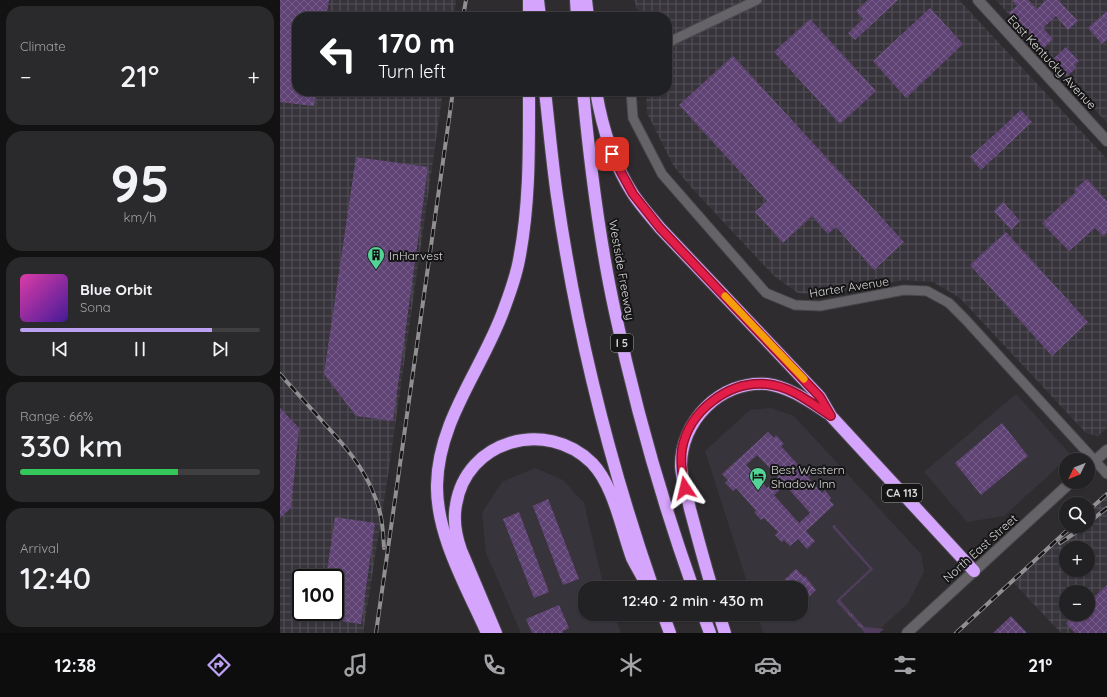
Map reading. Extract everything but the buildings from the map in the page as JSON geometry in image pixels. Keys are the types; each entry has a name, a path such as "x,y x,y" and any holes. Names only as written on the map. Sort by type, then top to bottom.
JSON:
{"highway":[{"path":"529,0 529,12"},
{"path":"538,0 539,12"},
{"path":"576,0 577,12"},
{"path":"586,0 587,12"},
{"path":"487,633 455,560 444,530 439,508 437,486 439,461 445,438 454,415 504,311 519,261 528,198 529,96"},
{"path":"546,96 557,196 578,317 601,416 618,480 652,581"},
{"name":"Westside Freeway","path":"583,96 595,192 615,311 658,482 691,581"},
{"name":"CA 113","path":"597,96 605,132 612,154 633,194 660,228 820,397 831,416 974,571"},
{"path":"710,581 681,468 682,448 695,419 703,409 726,392 738,388 766,384 782,387 800,395 831,416"},
{"path":"496,633 461,550 455,522 455,506 465,478 473,466 495,449 506,444 518,440 536,438 552,441 566,445 592,464 601,476 610,494 633,559 644,581"},
{"path":"706,621 710,633"},
{"path":"721,621 725,633"}],"main road":[{"name":"East Kentucky Avenue","path":"978,0 1107,141"},
{"path":"1095,460 1107,450"},
{"name":"North East Street","path":"907,633 1063,489"}],"street":[{"path":"672,41 757,0"},
{"name":"Harter Avenue","path":"631,96 633,118 662,174 766,292 795,306 820,306 904,290 927,291 949,304 965,319 1081,453"},
{"name":"Harter Avenue","path":"1095,466 1107,474"}],"shaded area":[{"path":"280,0 456,0 455,12 292,12 292,96 442,96 387,482 363,633 280,633"},
{"path":"634,0 959,0 1107,159 1107,428 1098,436 1086,433 960,298 933,282 904,280 821,295 798,293 774,276 689,185 673,165 647,113 646,96 672,96 672,12 638,12"},
{"path":"996,0 1107,0 1107,123"},
{"path":"1016,394 1069,453 1059,453 1059,466 1004,516 967,522 924,472"},
{"path":"771,408 794,416 921,554 924,572 908,603 876,633 763,633 759,621 808,621 808,581 747,581 705,451 750,410"},
{"path":"535,468 563,480 584,503 602,581 578,581 578,621 617,621 621,633 521,633 486,553 482,513 502,482"},
{"path":"1107,495 1107,633 1061,633 1013,582 1066,533 1095,533 1095,506"}],"green space":[{"path":"834,525 873,569 840,600 864,627 884,629 879,633 865,633 836,601 870,569 832,527"}],"railway":[{"path":"464,12 466,0"},
{"path":"376,633 452,96"},
{"path":"280,374 346,448 365,476 381,515 384,548"},
{"path":"1095,505 1107,494"},
{"path":"1095,517 1107,508"},
{"path":"956,633 1064,533"},
{"path":"1063,541 1075,533"}],"slow traffic":[{"path":"725,296 804,379"}],"place":[{"name":"InHarvest","path":"376,270"},
{"name":"Best Western Shadow Inn","path":"758,491"}],"route":[{"path":"612,154 633,194 660,228 820,397 831,416 800,395 782,387 766,384 750,385 726,392 703,409 695,419 688,433 682,448 681,468 685,488"}]}
